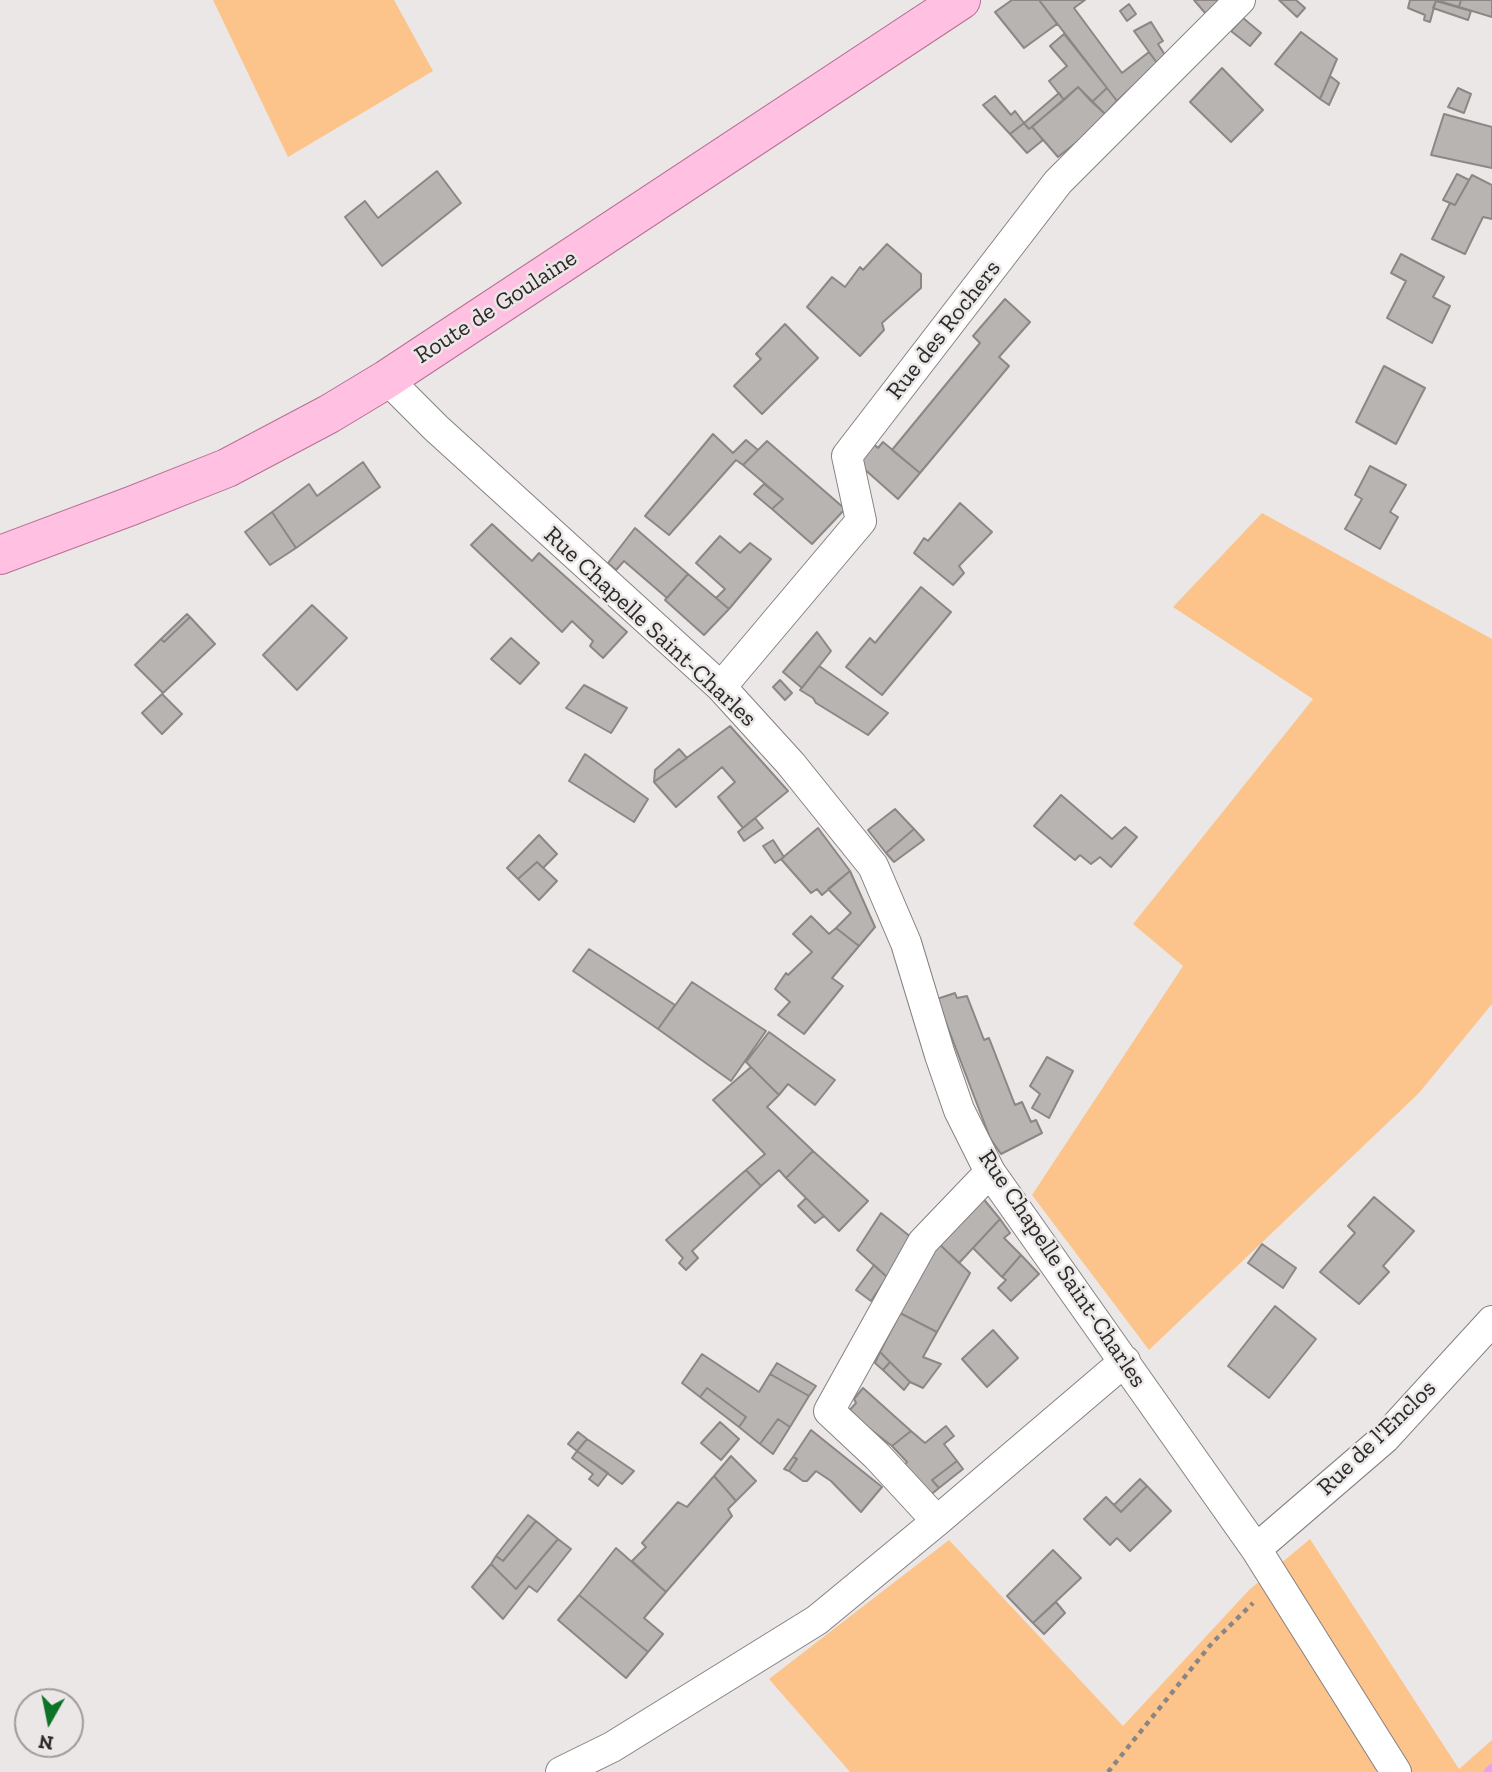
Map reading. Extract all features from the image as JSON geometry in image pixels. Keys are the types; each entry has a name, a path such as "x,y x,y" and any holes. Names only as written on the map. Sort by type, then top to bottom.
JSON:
{"main road":[{"name":"Route de Goulaine","path":"0,555 227,468 329,414 387,379 961,0"}],"street":[{"name":"Rue des Rochers","path":"721,687 861,521 847,456 1058,182 1240,0"},
{"name":"Rue Chapelle Saint-Charles","path":"387,379 436,428 721,687 791,764 873,866 905,943 959,1110 990,1172 1256,1549 1396,1772"},
{"path":"937,1521 877,1456 829,1411 923,1242 990,1172"},
{"name":"Rue de l'Enclos","path":"1256,1549 1385,1438 1492,1321"},
{"path":"561,1772 612,1747 817,1620 1125,1361"}],"path":[{"path":"1108,1772 1212,1643 1276,1580"}],"shaded area":[{"path":"213,0 394,0 433,71 288,157"},
{"path":"1262,513 1492,639 1492,1004 1419,1093 1149,1350 1032,1195 1183,966 1133,924 1313,699 1173,607"},
{"path":"1310,1539 1459,1769 1492,1740 1492,1772 850,1772 769,1679 949,1540 1123,1726 1249,1590"}],"building":[{"path":"1012,0 1039,0 1057,24 1024,48 995,12"},
{"path":"1039,0 1085,0 1074,8 1122,73 1149,52 1157,63 1117,101"},
{"path":"1194,0 1220,0 1206,14"},
{"path":"1279,0 1296,0 1305,8 1297,17"},
{"path":"1410,0 1436,0 1430,22 1424,20 1425,15 1408,8"},
{"path":"1436,0 1461,0 1459,7"},
{"path":"1461,0 1492,0 1492,17 1459,7"},
{"path":"1436,1 1471,11 1468,20 1433,8"},
{"path":"1129,4 1136,14 1127,21 1120,11"},
{"path":"1243,18 1261,33 1250,46 1231,31"},
{"path":"1151,22 1163,41 1158,44 1165,55 1157,63 1134,31"},
{"path":"1301,32 1337,59 1320,99 1275,64"},
{"path":"1064,34 1107,88 1092,102 1078,87 1064,100 1049,81 1067,66 1050,46"},
{"path":"1222,68 1263,110 1231,142 1190,102"},
{"path":"1330,76 1339,83 1329,105 1320,99"},
{"path":"1078,87 1105,114 1087,134 1058,157 1032,127"},
{"path":"1107,88 1117,101 1105,114 1092,102"},
{"path":"1458,88 1471,94 1464,113 1448,107"},
{"path":"1059,93 1064,100 1029,129 1024,123"},
{"path":"995,96 1011,115 1015,111 1024,123 1010,134 983,105"},
{"path":"1444,114 1492,127 1492,168 1431,155"},
{"path":"1024,123 1029,129 1032,127 1043,140 1027,153 1010,134"},
{"path":"437,171 461,203 382,266 345,217 365,201 378,218"},
{"path":"1457,174 1469,180 1455,205 1443,200"},
{"path":"1472,175 1492,185 1492,219 1483,217 1465,254 1432,239 1450,203 1455,205"},
{"path":"887,244 921,274 921,288 882,323 884,330 860,356 807,307 832,277 845,287 860,267 863,270"},
{"path":"1401,254 1444,277 1433,297 1450,306 1432,343 1387,318 1406,281 1391,273"},
{"path":"1005,299 1030,322 999,357 1009,366 920,473 892,450 980,343 973,336"},
{"path":"785,324 818,358 762,414 734,386 761,359 756,354"},
{"path":"1384,366 1425,388 1396,444 1356,422"},
{"path":"713,434 733,453 746,440 758,450 743,465 736,460 669,535 645,516"},
{"path":"868,439 878,448 883,442 920,473 898,499 853,459"},
{"path":"767,441 845,509 812,544 772,509 783,499 743,465"},
{"path":"363,462 380,487 296,548 272,512 309,484 317,496"},
{"path":"1370,466 1406,485 1390,512 1398,517 1380,549 1345,529 1362,499 1355,495"},
{"path":"764,484 783,499 772,509 754,494"},
{"path":"960,503 992,532 959,566 964,573 953,585 914,553 924,538 928,541"},
{"path":"272,512 296,548 270,565 245,532"},
{"path":"492,524 532,561 539,553 627,632 603,658 590,646 593,641 572,621 562,632 471,545"},
{"path":"635,528 688,574 667,598 624,561 616,570 608,563"},
{"path":"720,536 740,553 750,543 771,559 729,609 716,598 725,589 696,563"},
{"path":"688,574 729,609 704,635 665,600"},
{"path":"921,587 951,612 882,695 846,667 870,638 875,643"},
{"path":"312,605 347,638 297,690 263,655"},
{"path":"187,614 190,617 164,642 161,639"},
{"path":"190,617 215,644 163,693 135,665 161,639 164,642"},
{"path":"817,632 831,651 802,688 783,672"},
{"path":"511,638 539,663 520,684 491,659"},
{"path":"819,666 888,713 868,735 800,690"},
{"path":"780,680 792,693 785,700 773,687"},
{"path":"584,685 627,708 611,733 566,708"},
{"path":"162,694 182,714 162,734 142,713"},
{"path":"730,726 788,791 743,828 718,797 735,782 722,767 676,807 654,782"},
{"path":"679,749 687,758 654,782 655,770"},
{"path":"585,754 648,799 634,822 569,781"},
{"path":"1061,795 1112,839 1125,827 1137,837 1111,867 1100,857 1091,864 1080,855 1075,860 1034,826"},
{"path":"895,809 914,829 886,853 868,830"},
{"path":"755,818 763,828 744,841 738,832"},
{"path":"818,828 850,871 822,895 817,889 811,893 781,859"},
{"path":"914,829 924,840 894,862 886,853"},
{"path":"539,835 557,854 543,868 537,862 518,879 507,868"},
{"path":"773,840 784,857 775,863 763,846"},
{"path":"537,862 557,881 539,900 518,879"},
{"path":"850,871 875,927 859,946 836,928 851,913 828,889"},
{"path":"811,916 829,934 836,928 859,946 832,978 843,986 804,1034 778,1015 790,1002 775,989 786,973 788,975 812,952 793,934"},
{"path":"589,949 675,1005 658,1029 573,971"},
{"path":"692,982 766,1031 731,1081 658,1029"},
{"path":"955,993 957,998 967,996 984,1040 989,1038 1015,1105 1022,1102 1031,1122 1036,1120 1042,1133 1001,1154 990,1138 937,999"},
{"path":"769,1032 835,1080 815,1105 788,1084 779,1095 746,1062"},
{"path":"1047,1057 1073,1071 1049,1118 1032,1108 1040,1094 1030,1086"},
{"path":"751,1067 779,1095 767,1107 813,1151 786,1178 779,1170 761,1186 746,1170 765,1154 713,1100"},
{"path":"813,1151 868,1201 839,1231 786,1178"},
{"path":"746,1170 761,1186 692,1251 698,1258 686,1270 679,1263 683,1258 666,1240"},
{"path":"981,1196 1000,1219 959,1263 936,1241"},
{"path":"1374,1197 1414,1231 1383,1266 1389,1272 1359,1304 1320,1272 1355,1233 1348,1226"},
{"path":"806,1198 824,1216 815,1223 798,1206"},
{"path":"881,1213 912,1238 887,1277 857,1250"},
{"path":"1000,1219 1010,1233 1004,1238 1021,1255 1002,1277 973,1248"},
{"path":"936,1241 970,1273 937,1332 900,1313"},
{"path":"1262,1244 1296,1268 1283,1288 1248,1263"},
{"path":"1021,1255 1039,1274 1011,1301 998,1288 1006,1280 1002,1277"},
{"path":"874,1265 887,1277 871,1301 856,1290"},
{"path":"1275,1306 1316,1339 1269,1398 1228,1366"},
{"path":"900,1313 937,1332 923,1357 941,1364 923,1388 910,1382 880,1352"},
{"path":"993,1330 1018,1358 987,1387 962,1359"},
{"path":"880,1352 890,1362 883,1370 875,1363"},
{"path":"702,1354 759,1392 770,1374 809,1396 790,1427 778,1419 760,1444 739,1427 746,1417 707,1388 700,1397 682,1383"},
{"path":"890,1362 910,1382 904,1390 883,1370"},
{"path":"777,1363 816,1386 809,1396 770,1374"},
{"path":"707,1388 746,1417 739,1427 700,1397"},
{"path":"863,1388 911,1431 892,1446 848,1412"},
{"path":"778,1419 790,1427 773,1454 760,1444"},
{"path":"720,1422 739,1439 721,1460 701,1443"},
{"path":"946,1426 954,1436 944,1444 957,1461 932,1480 939,1488 928,1497 904,1466 907,1462 892,1446 911,1431 925,1443"},
{"path":"811,1430 882,1487 861,1512 831,1481 816,1471 807,1481 803,1481 789,1471 797,1459 793,1457"},
{"path":"578,1432 587,1439 577,1451 568,1444"},
{"path":"587,1439 634,1471 622,1484 577,1451"},
{"path":"577,1451 608,1473 598,1486 589,1479 593,1474 572,1458"},
{"path":"731,1456 756,1481 736,1501 714,1476"},
{"path":"793,1457 797,1459 789,1471 784,1469"},
{"path":"957,1461 963,1469 939,1488 932,1480"},
{"path":"714,1476 736,1501 728,1509 732,1516 666,1592 632,1561 646,1547 642,1543 678,1502 687,1507"},
{"path":"1140,1479 1147,1486 1121,1512 1114,1505"},
{"path":"1147,1486 1171,1511 1130,1551 1117,1538 1110,1545 1084,1519 1106,1497 1121,1512"},
{"path":"528,1515 536,1521 503,1561 496,1556"},
{"path":"536,1521 558,1539 516,1589 491,1564 496,1556 503,1561"},
{"path":"558,1539 571,1549 537,1592 529,1586 503,1619 472,1587 491,1564 516,1589"},
{"path":"616,1548 666,1592 644,1618 663,1634 648,1652 579,1595"},
{"path":"1053,1550 1081,1578 1033,1623 1007,1596"},
{"path":"579,1595 648,1652 626,1678 558,1620"},
{"path":"1056,1602 1065,1613 1044,1634 1033,1623"}],"waterway":[{"path":"1489,1772 1492,1769"}]}
